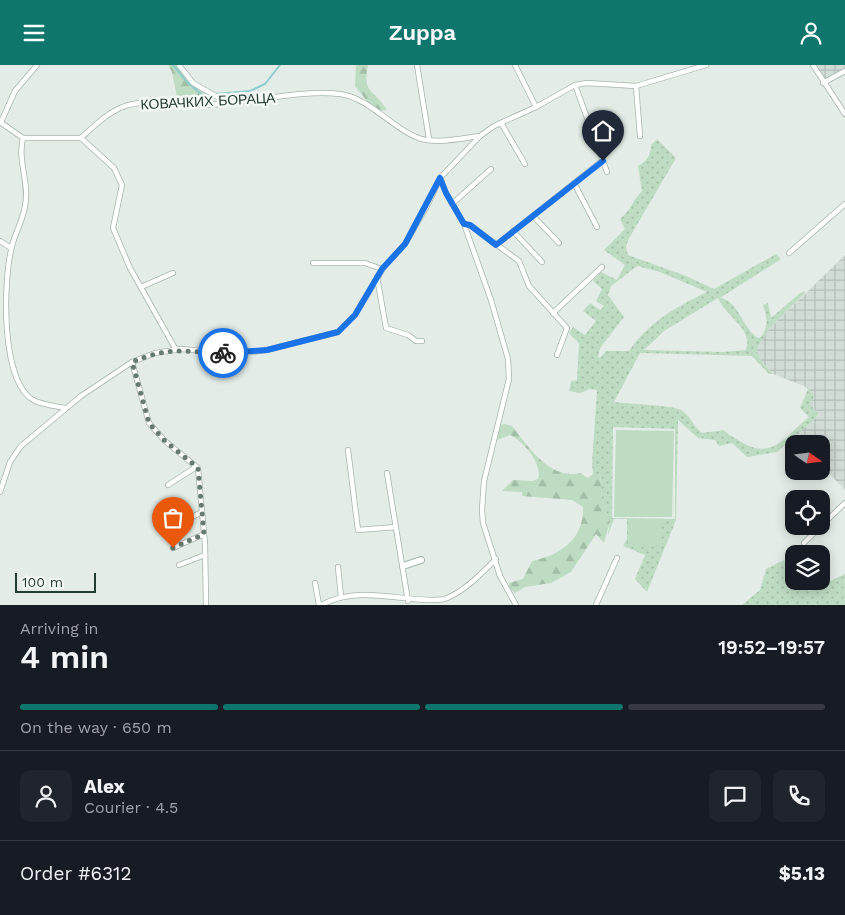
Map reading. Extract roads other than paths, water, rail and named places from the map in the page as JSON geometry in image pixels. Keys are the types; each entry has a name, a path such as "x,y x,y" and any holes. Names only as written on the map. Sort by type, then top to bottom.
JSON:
{"street":[{"path":"37,65 15,91 0,122 22,138 81,138 114,168 122,185 113,228 141,287 176,350"},
{"path":"180,65 193,83 228,103"},
{"path":"417,65 429,139"},
{"path":"515,65 536,107"},
{"name":"КОВАЧКИХ БОРАЦА","path":"0,492 10,462 20,446 65,408 132,362 155,353 176,350 236,354 267,350 338,332 355,315 382,269 405,244 440,178 480,136 575,85 587,83 636,86 694,66 706,65"},
{"path":"812,65 845,114"},
{"path":"824,83 845,71"},
{"path":"575,85 607,171"},
{"path":"636,86 640,136"},
{"name":"КОВАЧКИХ БОРАЦА","path":"81,138 98,122 121,107 156,102 202,105 313,93 341,94 360,101 418,138 480,136"},
{"path":"502,123 525,163"},
{"path":"22,138 19,152 27,187 25,207 12,248 2,317 8,361 19,387 34,401 65,408"},
{"path":"496,245 603,161"},
{"path":"452,204 491,169"},
{"path":"440,178 464,224 491,300 510,369 484,481 483,523 500,576 516,605"},
{"path":"574,183 597,227"},
{"path":"789,253 845,204"},
{"path":"533,216 559,243"},
{"path":"464,224 470,225 519,261 529,286 567,328 557,355"},
{"path":"514,231 542,262"},
{"path":"0,241 12,248"},
{"path":"313,263 365,263 382,269"},
{"path":"553,313 602,267"},
{"path":"141,287 173,273"},
{"path":"377,277 386,328 408,335 416,341 422,341"},
{"path":"132,362 149,423 165,441 196,467 200,483 204,534 206,605"},
{"path":"348,450 358,531 396,527"},
{"path":"168,485 196,467"},
{"path":"387,473 408,601"},
{"path":"830,517 845,503"},
{"path":"174,526 202,512"},
{"path":"173,548 204,534"},
{"path":"804,543 812,535"},
{"path":"179,565 205,555"},
{"path":"596,605 617,558"},
{"path":"315,583 320,605 341,597 367,595 424,602 444,599 465,587 496,559"},
{"path":"403,566 421,560"},
{"path":"338,567 341,597"}],"waterway":[{"path":"173,65 187,82 202,95 210,94"},
{"path":"215,94 250,91 265,84 280,65"}]}
